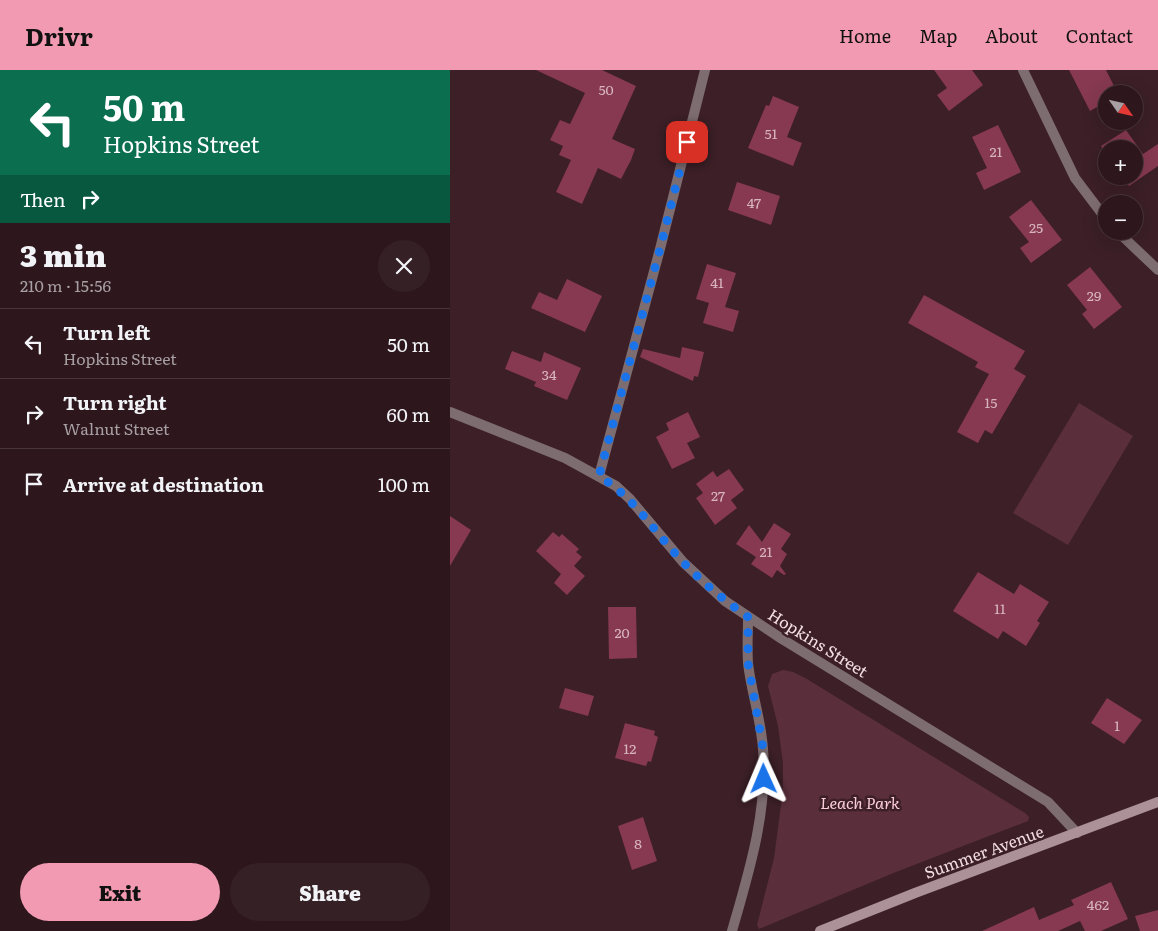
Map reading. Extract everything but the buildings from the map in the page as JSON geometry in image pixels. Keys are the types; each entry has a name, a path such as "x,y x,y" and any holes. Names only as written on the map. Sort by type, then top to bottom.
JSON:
{"street":[{"path":"599,476 660,249 705,70"},
{"path":"1023,70 1074,178 1098,209"},
{"path":"1126,240 1158,270"},
{"name":"Hopkins Street","path":"450,412 529,442 616,486 630,499 684,562 725,601 1050,804 1077,833"},
{"path":"732,931 755,845 764,779 762,740 748,663 748,617"},
{"name":"Summer Avenue","path":"820,931 915,893 1158,802"}],"green space":[{"path":"1079,403 1133,436 1068,545 1013,513"},
{"name":"Leach Park","path":"783,670 793,672 807,679 1025,813 1029,817 1028,821 896,872 759,929 757,925 774,858 783,790 783,763 778,726 768,686 772,674"}],"route":[{"path":"687,142 599,476 616,486 630,499 666,542 705,583 725,601 748,617 748,663 759,718 763,748 764,779"}]}
